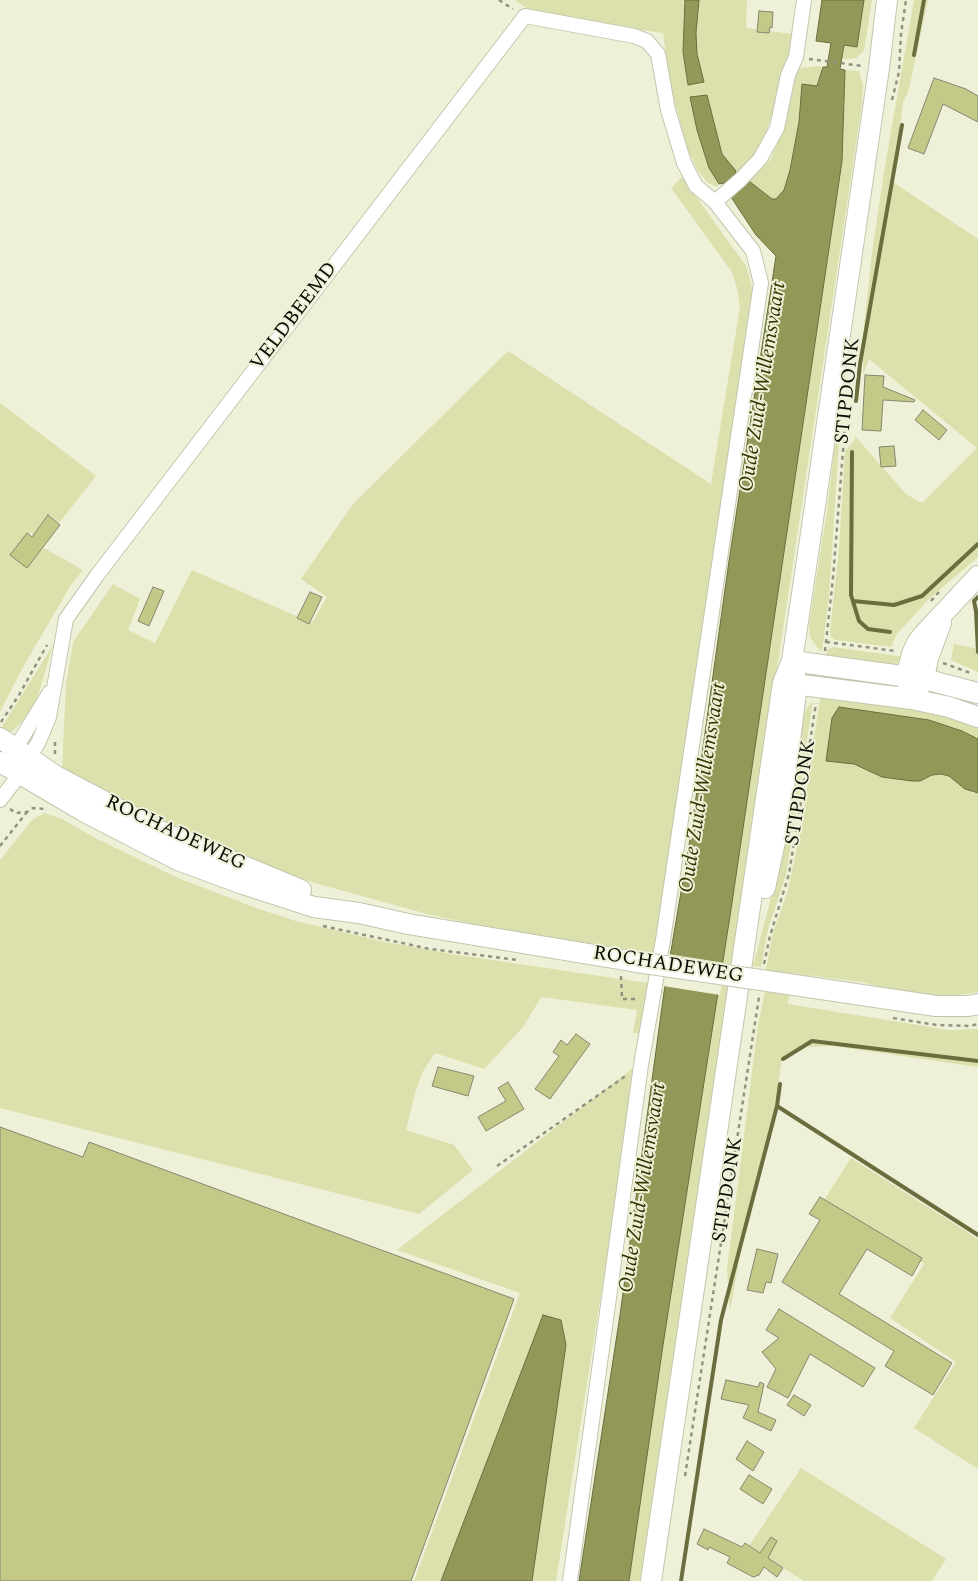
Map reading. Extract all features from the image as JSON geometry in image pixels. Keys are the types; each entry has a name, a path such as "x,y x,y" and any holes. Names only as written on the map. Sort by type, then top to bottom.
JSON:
{"main road":[{"name":"STIPDONK","path":"651,1581 748,926 790,684 879,68 887,0"},
{"path":"912,699 915,678 912,654 917,643 978,576"},
{"path":"792,661 915,678 978,693"},
{"path":"790,684 912,699 950,707 978,717"},
{"name":"ROCHADEWEG","path":"10,760 82,811 178,860 314,907 359,913 408,924 637,962 936,1006 968,1006 978,1004"}],"street":[{"path":"715,202 760,159 776,128 788,75 796,57 804,0"},
{"path":"525,16 634,36 647,41 658,54 668,110 684,163 696,186 715,202 753,251 761,283 653,1000 640,1065 570,1581"},
{"name":"VELDBEEMD","path":"4,804 10,760 49,717 66,620 98,574 525,16"}],"path":[{"path":"499,0 525,16"},
{"path":"892,100 899,72 901,34 906,0"},
{"path":"796,57 879,68"},
{"name":"STIPDONK","path":"822,665 835,558 845,421"},
{"path":"0,723 19,695 51,640"},
{"path":"826,642 895,651"},
{"name":"STIPDONK","path":"763,967 770,936 789,874 819,687"},
{"path":"4,804 16,813 26,812"},
{"path":"0,846 26,812 33,808"},
{"path":"621,976 622,998 653,1000"},
{"name":"STIPDONK","path":"685,1476 759,996"},
{"path":"497,1166 640,1065"}],"shaded area":[{"path":"515,0 685,0 683,52 688,85 697,54 696,33 699,0 747,0 746,28 792,34 789,56 781,74 773,112 760,149 735,174 736,171 722,154 712,115 709,168 719,184 717,187 708,183 698,171 687,148 671,88 663,33 536,15"},
{"path":"864,0 872,0 864,51 856,58 842,59 844,45 857,47"},
{"path":"914,0 928,0 909,89 903,103 893,182 978,239 978,557 928,600 897,634 891,647 835,640 831,637 845,451 854,441 855,436 906,494 922,503 977,448 869,359 863,375 863,335 872,253"},
{"path":"823,67 817,86 802,84 799,122 790,170 784,190 776,199 772,199 749,181 771,159 785,125 794,75 801,68"},
{"path":"845,70 859,71 863,85 862,104 640,1581 629,1581 842,161"},
{"path":"682,177 746,266 753,299 659,954 504,930 459,921 315,883 261,866 162,824 62,769 66,684 73,642 113,584 140,599 128,630 155,643 192,570 312,623 327,597 301,579 353,504 508,351 711,484 740,307 732,272 671,188"},
{"path":"0,403 96,476 59,523 49,515 34,537 31,532 14,552 27,564 44,548 83,570 71,585 23,667 0,712"},
{"path":"839,443 829,596 822,651 810,637 809,624 827,511 835,445"},
{"path":"954,644 978,649 978,672 951,660"},
{"path":"53,645 35,706 10,733 0,730"},
{"path":"833,647 905,657 899,663 889,666 826,656 827,650"},
{"path":"821,696 901,702 978,725 978,739 962,731 929,720 839,707 826,761 854,764 882,777 920,781 932,775 941,774 949,776 973,793 978,793 978,992 942,998 918,996 861,982 791,973 788,1004 949,1030 978,1029 978,1067 833,1046 806,1047 782,1057 772,1132 744,1232 730,1311 727,1270 758,1025 765,991 766,969 773,933 787,893 802,824"},
{"path":"813,701 786,875 768,929 761,967 753,966 784,849 803,718 807,708"},
{"path":"45,813 62,819 95,838 178,878 296,921 385,942 452,954 654,984 646,1034 633,1033 637,1010 541,997 524,1026 484,1069 435,1053 422,1073 406,1130 454,1145 473,1170 419,1214 0,1108 0,860 33,819"},
{"path":"637,1065 556,1581 532,1581 566,1345 543,1315 441,1581 414,1581 520,1293 397,1250"},
{"path":"851,1158 978,1239 978,1469 914,1428 956,1362 890,1318 924,1264 824,1200"},
{"path":"801,1468 946,1559 932,1581 804,1581 749,1546"}],"water":[{"path":"685,0 699,0 696,33 697,54 704,82 688,85 683,52"},
{"name":"Oude Zuid-Willemsvaart","path":"822,0 864,0 857,47 844,45 840,69 845,70 842,161 629,1581 579,1581 620,1315 664,992 691,833 729,561 776,256 756,235 731,197 734,194 725,183 719,184 709,168 697,130 690,97 707,95 722,154 736,171 735,174 744,185 749,181 772,199 776,199 784,190 790,170 799,122 802,84 817,86 823,67 827,67 831,43 816,41"},
{"path":"839,707 929,720 962,731 978,739 978,793 965,789 949,776 941,774 932,775 920,781 912,781 882,777 854,764 826,761 832,718"},
{"path":"543,1315 561,1320 566,1345 532,1581 441,1581"}],"pier":[{"path":"668,954 725,963 720,995 663,986"}],"building":[{"path":"759,11 773,12 772,28 770,27 769,33 757,32"},
{"path":"934,78 966,89 978,96 978,122 943,104 924,154 908,148"},
{"path":"865,375 884,376 883,387 915,400 914,402 883,400 881,431 862,430"},
{"path":"923,410 947,430 939,440 915,420"},
{"path":"894,446 896,466 881,467 879,447"},
{"path":"48,515 60,525 27,568 10,555 27,533 32,537"},
{"path":"153,587 164,591 149,626 138,621"},
{"path":"310,592 322,597 309,624 297,618"},
{"path":"576,1034 590,1044 550,1099 535,1089 559,1056 553,1052 561,1040 567,1045"},
{"path":"438,1067 474,1076 468,1096 432,1086"},
{"path":"508,1082 524,1109 486,1131 478,1117 506,1101 498,1088"},
{"path":"0,1127 83,1157 89,1142 514,1299 411,1581 0,1581"},
{"path":"820,1197 922,1258 912,1276 867,1249 839,1294 952,1363 933,1395 885,1366 894,1351 782,1282 820,1220 809,1214"},
{"path":"757,1249 778,1254 771,1283 766,1282 763,1293 747,1290"},
{"path":"779,1309 875,1368 863,1387 810,1354 788,1398 767,1387 776,1369 762,1352 779,1338 766,1330"},
{"path":"726,1380 758,1387 760,1382 764,1384 758,1412 776,1420 771,1431 743,1418 749,1405 721,1399"},
{"path":"794,1395 811,1405 804,1416 787,1405"},
{"path":"747,1441 764,1452 753,1471 736,1459"},
{"path":"749,1475 772,1489 763,1504 740,1489"},
{"path":"704,1529 742,1547 745,1543 760,1553 771,1537 777,1541 768,1558 783,1568 777,1577 764,1567 759,1575 753,1577 727,1563 730,1557 709,1547 708,1550 697,1544"}],"waterway":[{"path":"914,55 924,0"},
{"path":"856,401 860,364 902,125"},
{"path":"852,452 851,595 859,621 868,629 890,632"},
{"path":"853,601 894,605 922,596 978,544"},
{"path":"978,597 974,601 978,652"},
{"path":"783,1059 812,1041 978,1061"},
{"path":"777,1106 780,1084"},
{"path":"681,1581 721,1320 777,1106 978,1235"}]}
